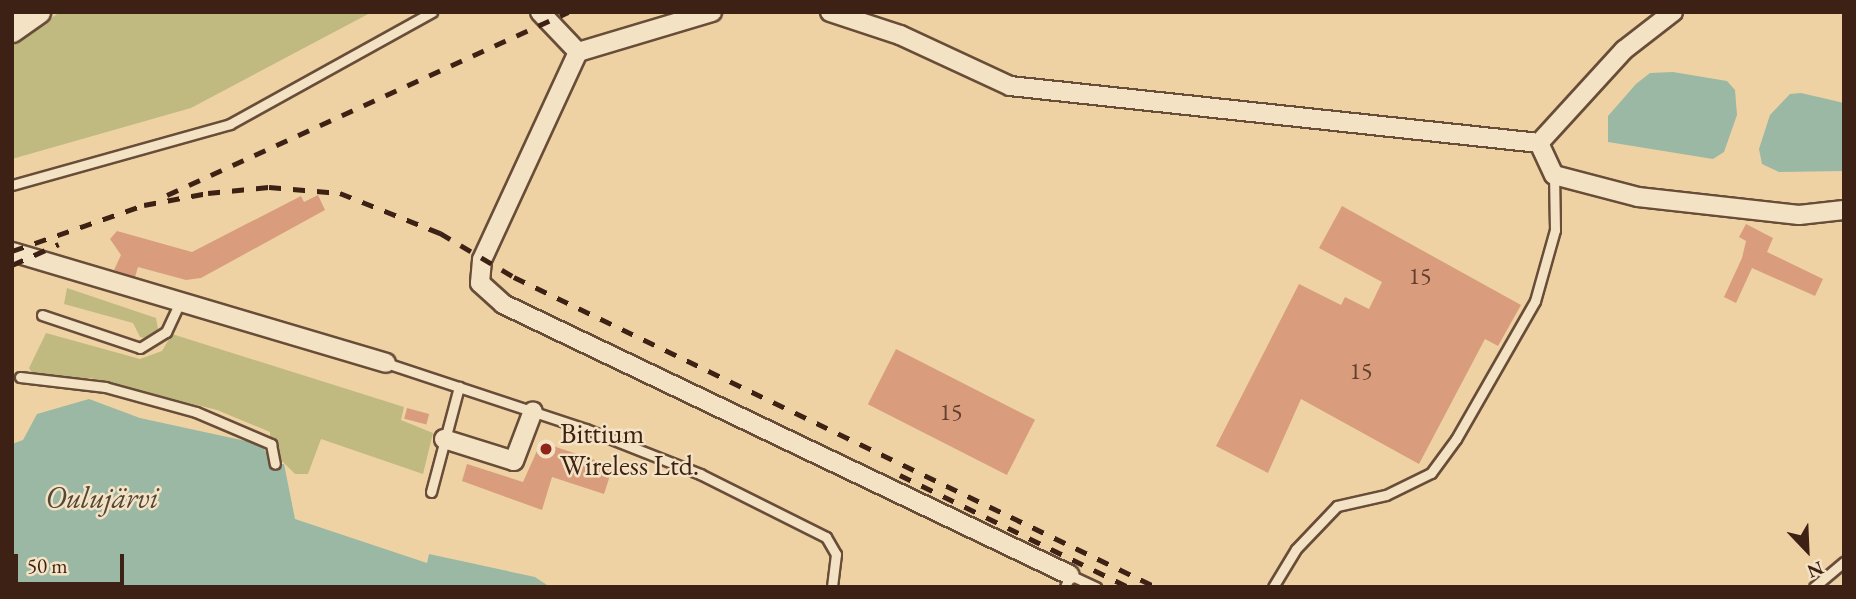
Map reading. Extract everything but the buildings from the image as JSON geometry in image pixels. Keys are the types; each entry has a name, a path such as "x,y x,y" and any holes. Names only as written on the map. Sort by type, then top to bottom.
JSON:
{"street":[{"path":"12,30 38,12"},
{"path":"540,12 578,52"},
{"path":"712,12 578,52 482,260 480,282 503,304 1068,581"},
{"path":"830,12 900,35 1010,86 1539,142"},
{"path":"1539,142 1624,50 1674,12"},
{"path":"1539,142 1554,175 1638,197 1799,215 1844,210"},
{"path":"12,252 386,363"},
{"path":"444,439 514,461 533,411"}],"lane":[{"path":"12,185 230,124 432,12"},
{"path":"1273,587 1296,549 1337,506 1386,495 1431,473 1457,439 1535,302 1555,230 1554,175"},
{"path":"43,315 140,348 166,332 180,302"},
{"path":"386,363 533,411 700,474 826,537 836,554 832,587"},
{"path":"20,377 105,387 196,412 271,444 275,464"},
{"path":"431,492 459,387"},
{"path":"1814,587 1844,562"},
{"path":"1068,581 1096,587"}],"shaded area":[{"path":"60,12 372,12 191,108 12,159 12,45"},
{"path":"67,288 156,318 158,329 150,339 140,337 133,323 64,304"},
{"path":"46,333 140,359 162,351 172,334 404,407 401,420 433,433 423,474 321,439 308,474 295,474 271,450 270,432 217,410 90,378 35,378 29,368"}],"water":[{"path":"1673,72 1727,81 1735,90 1737,115 1724,152 1713,159 1608,142 1608,116 1636,84 1650,73"},
{"path":"1801,93 1844,103 1844,171 1779,172 1762,164 1759,149 1770,115 1790,94"},
{"name":"Oulujärvi","path":"89,399 140,418 260,444 275,464 284,464 295,519 427,563 429,554 535,577 550,587 12,587 12,444 23,440 37,414"}],"railway":[{"path":"167,195 568,12"},
{"path":"12,251 144,205 208,193 269,187 340,193 440,233 514,277 1156,587"},
{"path":"12,265 59,244"},
{"path":"900,475 1129,587"}],"place":[{"name":"Bittium Wireless Ltd.","path":"546,449"}]}
